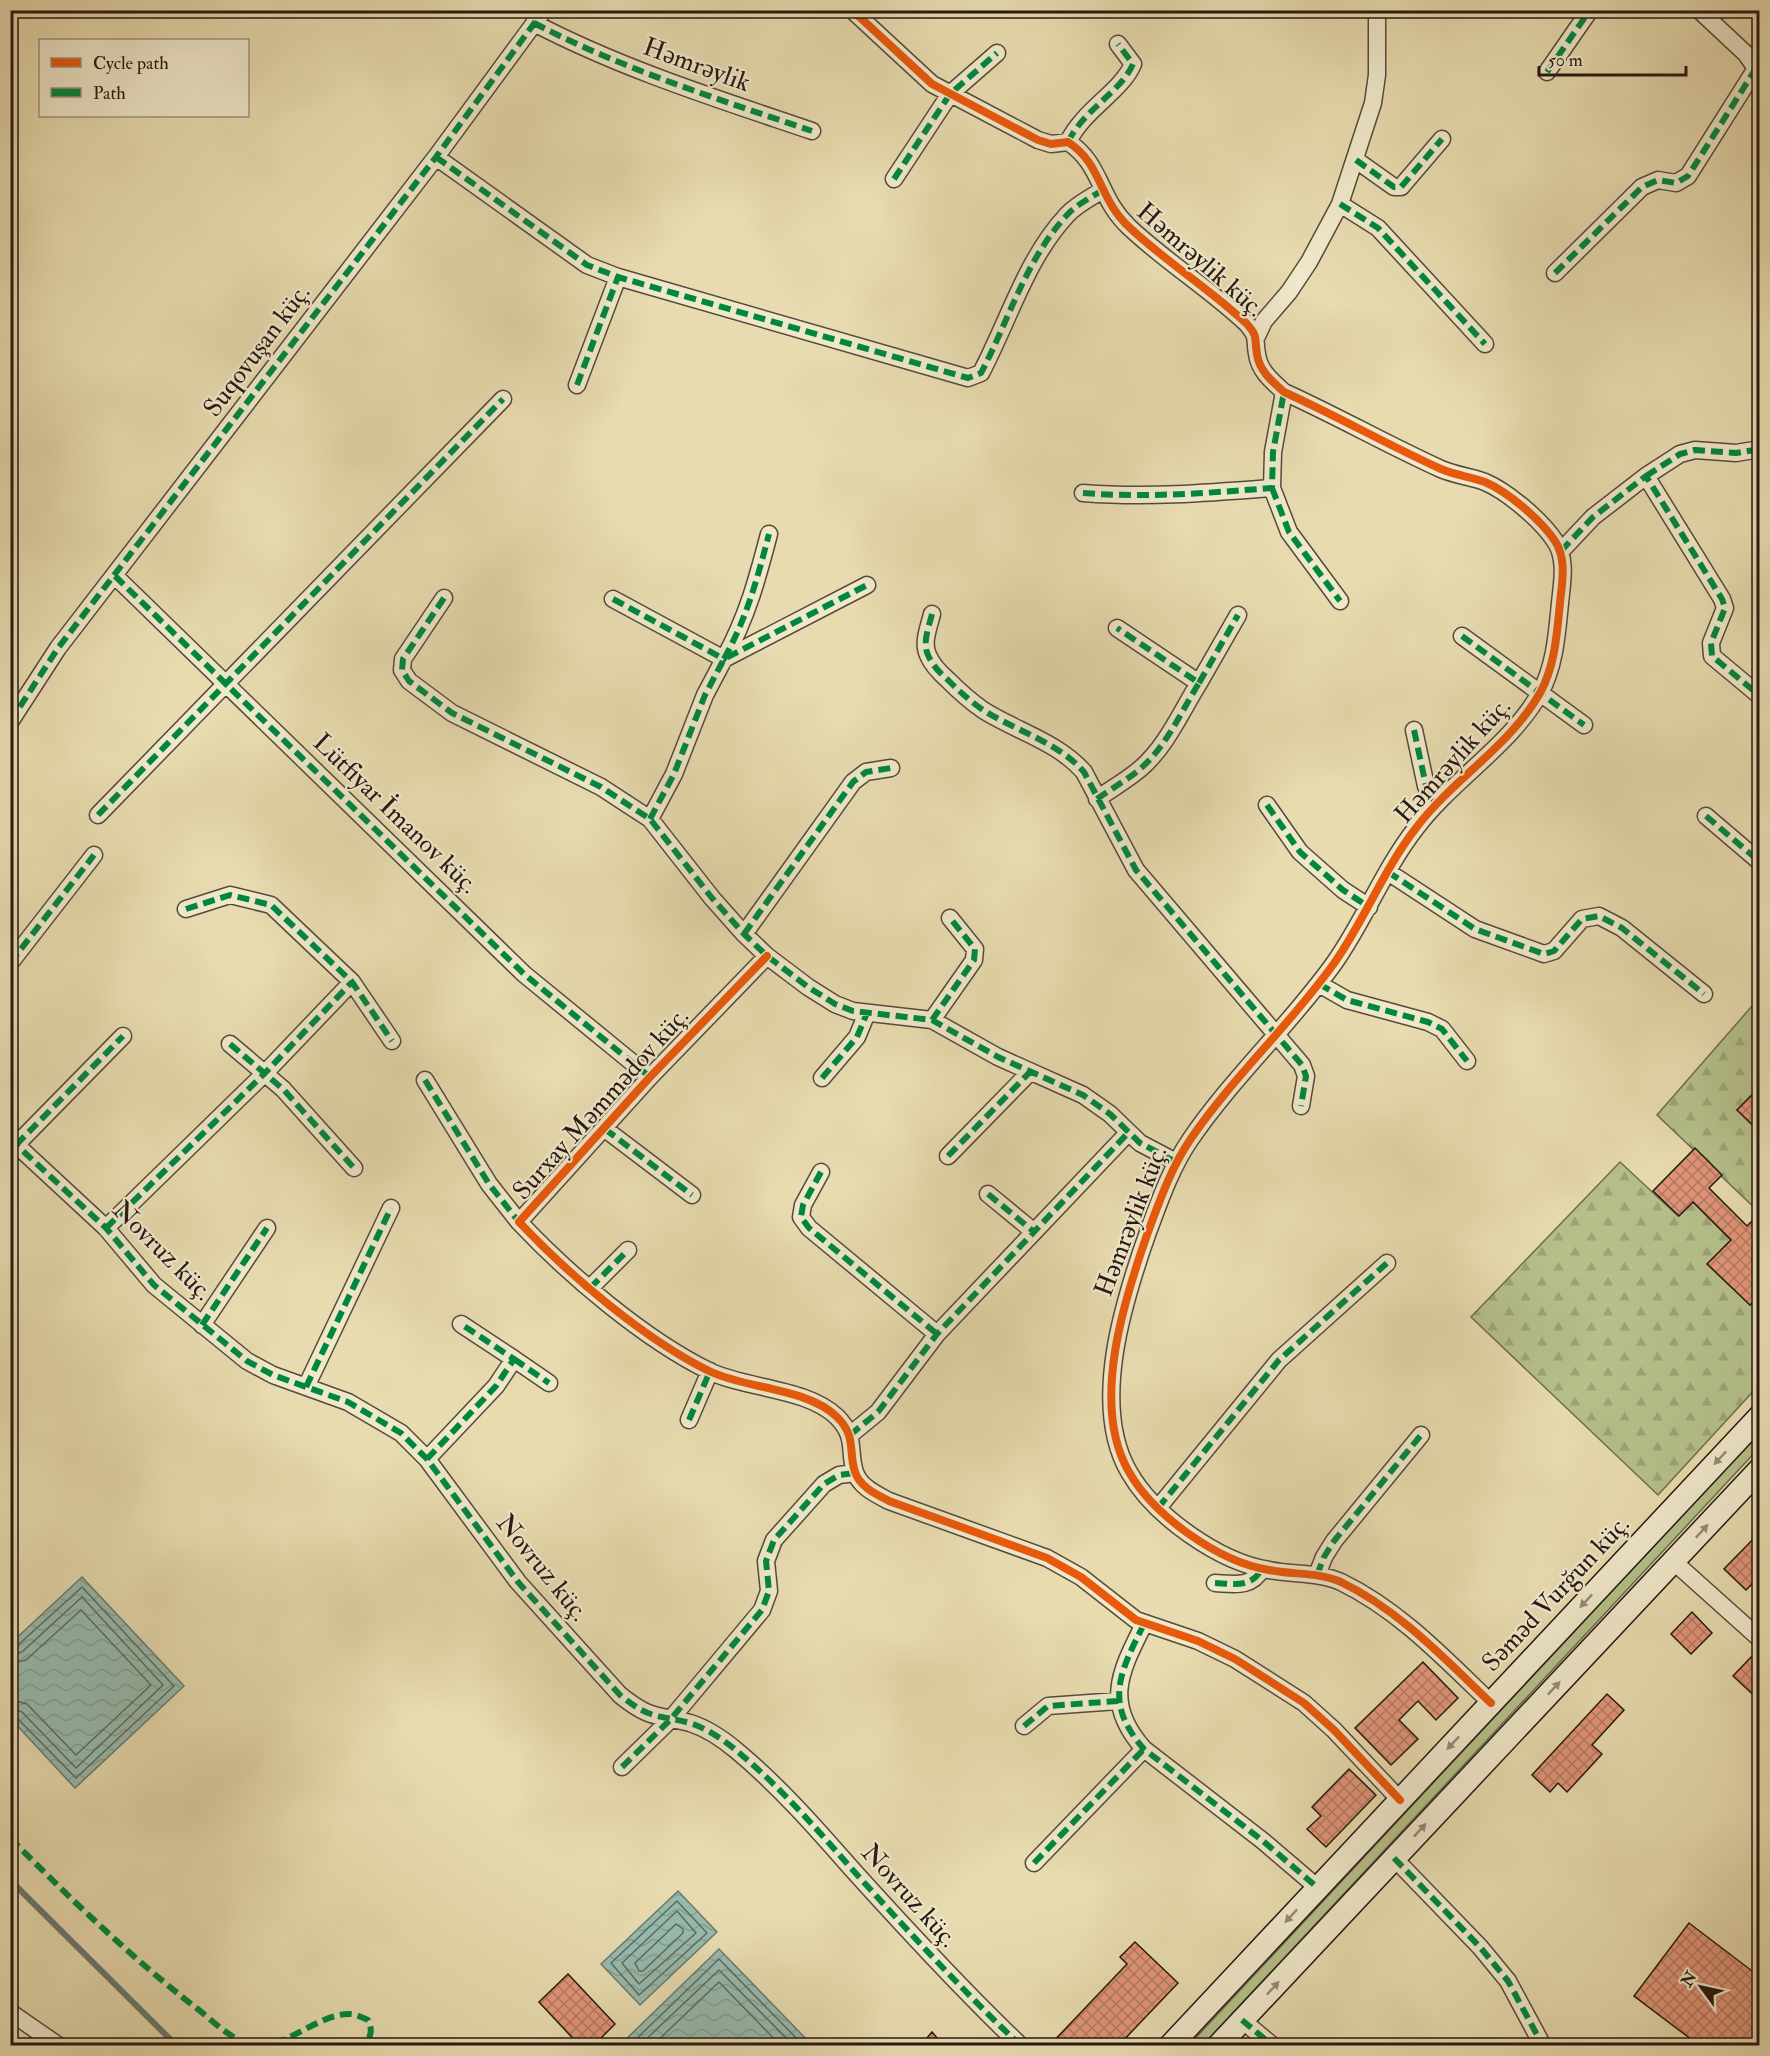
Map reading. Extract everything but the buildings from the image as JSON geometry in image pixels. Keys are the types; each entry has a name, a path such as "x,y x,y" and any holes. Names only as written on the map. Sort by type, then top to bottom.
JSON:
{"main road":[{"name":"Səməd Vurğun küç.","path":"1170,2046 1760,1416"},
{"path":"1218,2046 1760,1469"}],"street":[{"path":"852,10 932,84 1038,140 1051,144 1068,142 1089,111 1128,76 1133,64 1118,44"},
{"path":"1257,336 1264,321 1289,292 1325,236 1340,204 1373,103 1377,75 1377,10"},
{"path":"1547,72 1590,10"},
{"path":"1555,273 1642,187 1658,180 1677,183 1688,176 1758,68 1699,10"},
{"name":"Həmrəylik","path":"539,17 574,44 657,78 812,131"},
{"name":"Suqovuşan küç.","path":"10,722 58,648 436,158 539,17"},
{"path":"894,179 950,94 997,53"},
{"path":"1356,160 1394,187 1401,187 1442,139"},
{"name":"Həmrəylik küç.","path":"1068,142 1082,152 1095,171 1101,191 1128,227 1235,312 1257,336 1257,355 1264,372 1284,392 1445,471 1483,481 1506,492 1549,533 1561,551 1563,571 1555,647 1540,692 1512,730 1417,826 1369,907 1319,984 1202,1122 1176,1162 1134,1273 1118,1330 1112,1386 1113,1426 1126,1468 1140,1490 1158,1508 1203,1542 1231,1558 1262,1569 1334,1579 1383,1608 1423,1637 1491,1703"},
{"path":"436,158 587,265 618,277 968,378 981,373 1030,270 1049,237 1069,213 1101,191"},
{"path":"1340,204 1378,228 1485,344"},
{"path":"578,385 618,277"},
{"path":"1284,392 1275,434 1272,488 1289,532 1341,601"},
{"path":"98,815 503,399"},
{"path":"1561,551 1593,517 1646,476 1680,454 1695,450 1736,453 1760,448"},
{"path":"1646,476 1722,599 1725,608 1711,643 1713,656 1760,696"},
{"path":"1083,493 1173,496 1272,488"},
{"path":"650,819 674,774 705,695 742,626 753,598 769,534"},
{"name":"Lütfiyar İmanov küç.","path":"115,576 524,974 650,1077"},
{"path":"724,658 867,585"},
{"path":"444,598 404,659 402,670 409,681 452,713 601,787 650,819 712,898 744,934 767,956 807,987 835,1004 867,1013 932,1020 1030,1072 1083,1095 1110,1114 1128,1133 1176,1162"},
{"path":"613,599 724,658"},
{"path":"932,614 926,639 927,654 937,670 964,696 984,710 1074,760 1084,772 1136,870 1302,1065 1305,1076 1301,1106"},
{"path":"1097,799 1141,768 1166,738 1238,615"},
{"path":"1117,628 1198,683"},
{"path":"1462,636 1584,725"},
{"path":"1414,730 1426,786 1436,805"},
{"path":"744,934 853,782 866,772 891,768"},
{"path":"1268,805 1300,852 1335,884 1369,907"},
{"path":"1706,816 1760,862"},
{"path":"10,963 93,855"},
{"path":"1388,872 1475,929 1544,954 1554,951 1582,919 1599,916 1622,928 1704,994"},
{"path":"186,909 230,895 271,905 352,982 392,1041"},
{"path":"932,1020 974,960 975,949 951,918"},
{"name":"Surxay Məmmədov küç.","path":"767,956 650,1077 519,1222 590,1288 681,1356 736,1382 784,1392 815,1403 837,1416 849,1435"},
{"path":"106,1228 265,1072 352,982"},
{"path":"1319,984 1347,1000 1428,1022 1442,1029 1467,1061"},
{"path":"822,1078 857,1037 867,1013"},
{"path":"13,1142 123,1036"},
{"path":"231,1044 283,1089 354,1168"},
{"path":"948,1156 1030,1072"},
{"path":"425,1080 489,1184 519,1222"},
{"path":"605,1129 692,1195"},
{"path":"1128,1133 937,1334 878,1412 849,1435 855,1473 869,1490 889,1501 1047,1558 1082,1577 1116,1607 1144,1624 1198,1641 1275,1683 1304,1703 1334,1730 1400,1800"},
{"name":"Novruz küç.","path":"13,1142 106,1228 154,1285 247,1361 273,1375 348,1402 378,1417 401,1433 427,1459 518,1582 620,1695 638,1710 654,1717 692,1724 707,1731 736,1750 775,1784 964,1992 1021,2046"},
{"path":"821,1172 803,1205 801,1217 809,1228 937,1334"},
{"path":"988,1194 1033,1232"},
{"path":"306,1387 391,1208"},
{"path":"202,1325 267,1228"},
{"path":"590,1288 628,1250"},
{"path":"1158,1508 1279,1360 1387,1263"},
{"path":"461,1324 549,1383"},
{"path":"427,1459 496,1386 514,1359"},
{"path":"689,1420 710,1371"},
{"path":"1317,1575 1334,1541 1421,1435"},
{"path":"622,1767 670,1720 762,1610 769,1591 766,1561 774,1540 824,1484 839,1475 855,1473"},
{"path":"1673,1561 1760,1639"},
{"path":"1215,1582 1244,1584 1256,1580 1262,1569"},
{"path":"1144,1624 1119,1677 1118,1701 1132,1736 1144,1749 1263,1841 1318,1888"},
{"path":"1024,1726 1048,1706 1118,1701"},
{"path":"1034,1863 1144,1749"},
{"path":"1394,1858 1480,1947 1508,1981 1543,2046"},
{"path":"10,2012 59,2046"},
{"path":"1242,2020 1274,2046"}],"green space":[{"path":"1759,998 1759,1087 1737,1110 1759,1132 1759,1212 1657,1115"},
{"path":"1620,1162 1678,1216 1693,1202 1731,1240 1708,1264 1750,1305 1759,1295 1759,1385 1658,1495 1471,1317"},
{"path":"1759,1433 1759,1448 1203,2045 1189,2045"}],"water":[{"path":"82,1577 184,1686 75,1788 11,1719 10,1644"},
{"path":"678,1891 717,1932 640,2005 601,1964"},
{"path":"719,1949 812,2045 620,2045"}],"waterway":[{"path":"10,1880 177,2046"}],"marked path":[{"path":"10,722 58,648 436,157 544,10"},
{"path":"1547,72 1590,10"},
{"path":"534,23 567,40 636,69 812,131"},
{"path":"1068,142 1083,120 1120,83 1133,64 1118,44"},
{"path":"894,179 950,94 997,53"},
{"path":"1555,273 1642,187 1658,180 1676,183 1688,176 1760,62"},
{"path":"1356,160 1394,187 1401,187 1442,139"},
{"path":"436,157 587,265 618,277 968,378 981,373 1029,270 1053,232 1071,211 1101,191"},
{"path":"1340,204 1378,228 1485,344"},
{"path":"577,385 618,277"},
{"path":"1083,493 1154,495 1272,488 1273,452 1284,392"},
{"path":"98,815 503,399"},
{"path":"1646,476 1680,454 1695,450 1736,453 1760,449"},
{"path":"1561,551 1593,517 1646,476 1722,599 1725,608 1711,643 1712,656 1760,696"},
{"path":"1272,488 1289,532 1340,601"},
{"path":"613,599 724,659 756,583 769,534"},
{"path":"115,576 524,974 650,1077"},
{"path":"650,819 674,774 705,695 724,659 867,585"},
{"path":"444,598 403,659 402,670 409,681 452,713 601,787 650,819 712,898 744,934 767,956 835,1004 853,1011 932,1020 998,1057 1083,1095 1110,1114 1140,1143 1176,1162"},
{"path":"932,614 926,650 934,665 960,692 983,710 1049,745 1074,762 1084,772 1136,870 1302,1065 1306,1076 1301,1106"},
{"path":"1199,683 1238,615"},
{"path":"1097,799 1140,769 1158,750 1199,683 1117,628"},
{"path":"1462,636 1584,725"},
{"path":"1414,730 1426,786 1436,805"},
{"path":"744,934 853,782 866,772 891,768"},
{"path":"1267,805 1300,852 1343,890 1369,907"},
{"path":"1706,816 1760,862"},
{"path":"10,963 94,855"},
{"path":"1388,872 1475,929 1544,954 1554,951 1582,919 1599,916 1622,928 1704,994"},
{"path":"186,909 230,895 271,905 352,982 392,1041"},
{"path":"932,1020 974,960 975,949 950,918"},
{"path":"106,1228 265,1073 352,982"},
{"path":"1319,984 1347,1000 1428,1022 1442,1029 1467,1061"},
{"path":"822,1078 857,1037 867,1013"},
{"path":"16,1145 123,1036"},
{"path":"230,1044 283,1089 354,1168"},
{"path":"948,1156 1030,1072"},
{"path":"425,1080 489,1184 519,1222"},
{"path":"605,1129 692,1195"},
{"path":"850,1435 878,1412 937,1334 1128,1133"},
{"path":"10,1139 106,1228 154,1285 247,1361 273,1375 348,1402 401,1433 427,1459 518,1582 620,1695 639,1709 661,1717 690,1723 708,1731 752,1764 796,1807 892,1914 1021,2046"},
{"path":"821,1172 803,1205 801,1217 809,1228 937,1334"},
{"path":"988,1194 1033,1231"},
{"path":"306,1387 391,1208"},
{"path":"202,1325 267,1228"},
{"path":"590,1288 628,1250"},
{"path":"1158,1508 1279,1360 1387,1263"},
{"path":"427,1459 496,1386 514,1359 461,1324"},
{"path":"514,1359 549,1383"},
{"path":"689,1420 710,1371"},
{"path":"1317,1575 1334,1541 1421,1435"},
{"path":"622,1767 670,1720 762,1610 769,1591 766,1561 774,1540 824,1484 839,1475 855,1473"},
{"path":"1215,1583 1248,1582 1262,1569"},
{"path":"1144,1624 1128,1657 1120,1687 1123,1717 1131,1732 1144,1749 1263,1841 1318,1888"},
{"path":"1024,1726 1048,1706 1118,1701"},
{"path":"1034,1863 1144,1749"},
{"path":"10,1838 123,1946 170,1987 237,2039 252,2045 264,2046 288,2038 325,2019 350,2014 368,2020 371,2033 364,2046"},
{"path":"1394,1858 1480,1947 1508,1981 1543,2046"},
{"path":"1242,2020 1273,2046"}],"cycle path":[{"path":"852,10 932,84 1038,140 1051,144 1068,142 1079,151 1088,160 1111,205 1129,227 1247,324 1255,335 1258,360 1261,366 1267,376 1284,392 1441,469 1485,482 1494,487 1533,516 1559,548 1563,571 1556,638 1549,672 1540,693 1513,730 1431,810 1416,828 1394,860 1335,962 1300,1007 1206,1117 1183,1151 1162,1196 1129,1289 1115,1352 1112,1385 1112,1416 1118,1445 1129,1472 1140,1489 1171,1520 1190,1535 1230,1558 1278,1572 1333,1579 1362,1593 1420,1636 1491,1703"},
{"path":"767,956 650,1077 519,1222 608,1304 684,1358 724,1377 794,1394 825,1407 837,1417 847,1431 857,1477 874,1493 889,1501 1047,1558 1081,1577 1136,1620 1198,1641 1235,1659 1304,1703 1334,1730 1400,1800"}]}
